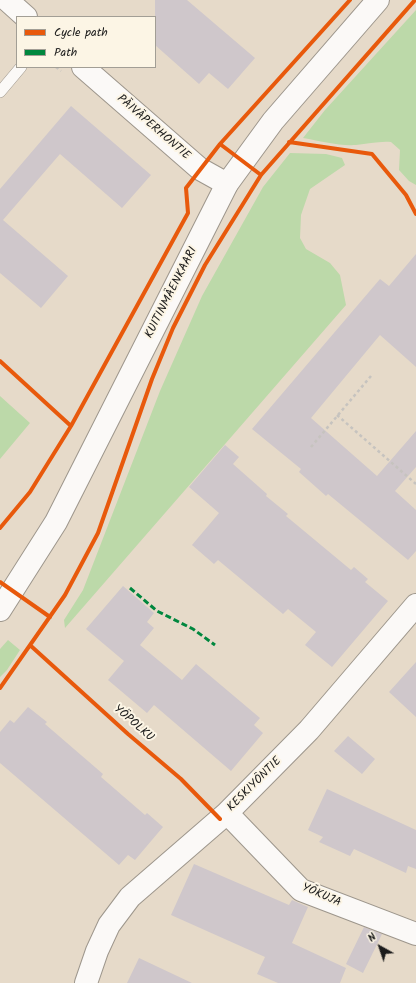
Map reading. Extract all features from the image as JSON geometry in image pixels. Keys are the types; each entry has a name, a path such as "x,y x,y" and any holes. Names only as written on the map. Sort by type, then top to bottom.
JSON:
{"street":[{"path":"7,0 25,16"},
{"name":"KUITINMÄENKAARI","path":"0,610 56,522 227,184 273,121 378,0"},
{"name":"PÄIVÄPERHONTIE","path":"84,68 200,169 227,184"},
{"name":"KESKIYÖNTIE","path":"86,983 97,951 109,925 130,898 227,813 309,730 416,605"},
{"name":"YÖKUJA","path":"227,813 301,890 416,934"}],"lane":[{"path":"0,92 20,68"}],"path":[{"path":"311,447 370,376"},
{"path":"337,416 416,484"}],"green space":[{"path":"416,10 416,185 409,181 399,170 400,150 391,142 343,145 303,138 325,110"},
{"path":"290,153 326,154 342,158 345,165 310,189 301,215 300,238 306,249 330,263 340,275 346,305 65,628 64,620 83,590 160,391 202,296 263,187"},
{"path":"0,396 30,423 0,459"},
{"path":"8,640 20,650 7,670 0,677 0,649"}],"building":[{"path":"155,0 187,0 255,58 228,89 209,73 199,84 156,46"},
{"path":"71,106 151,175 122,208 60,154 3,220 68,276 41,308 0,273 0,189"},
{"path":"416,254 416,367 380,335 311,418 377,476 416,431 416,467 395,491 416,510 416,551 408,560 328,494 326,496 299,472 301,469 252,429 380,279 389,286"},
{"path":"225,445 239,457 233,464 267,494 266,496 288,514 286,516 351,570 354,567 368,579 365,582 388,601 332,667 305,645 316,632 288,609 283,614 218,560 214,564 192,545 219,513 189,487"},
{"path":"123,586 154,613 147,622 154,628 140,645 182,680 196,664 260,718 254,725 263,733 231,771 154,705 147,713 108,680 124,661 86,629"},
{"path":"416,662 416,717 389,692"},
{"path":"28,707 47,722 45,724 103,774 101,777 145,815 147,813 163,827 135,860 128,855 119,865 0,763 0,732 10,720 14,723"},
{"path":"348,736 375,759 362,774 334,751"},
{"path":"327,789 416,830 416,869 408,866 406,873 354,849 350,856 319,842 323,837 308,830"},
{"path":"194,864 289,905 292,900 308,907 292,943 346,968 340,983 278,983 257,974 265,957 171,915"},
{"path":"364,927 382,934 363,973 346,964"},
{"path":"139,958 192,983 127,983"}],"marked path":[{"path":"130,588 157,611 193,629 215,645"}],"cycle path":[{"path":"0,528 30,492 71,426 188,213 186,188 220,144 350,0"},
{"path":"0,688 65,595 98,533 152,379 173,328 205,265 261,175 415,0"},
{"path":"289,142 372,154 406,195 416,214"},
{"path":"220,144 261,175"},
{"path":"0,361 71,426"},
{"path":"0,582 50,617"},
{"name":"YÖPOLKU","path":"31,646 128,734 181,779 220,819"}]}
